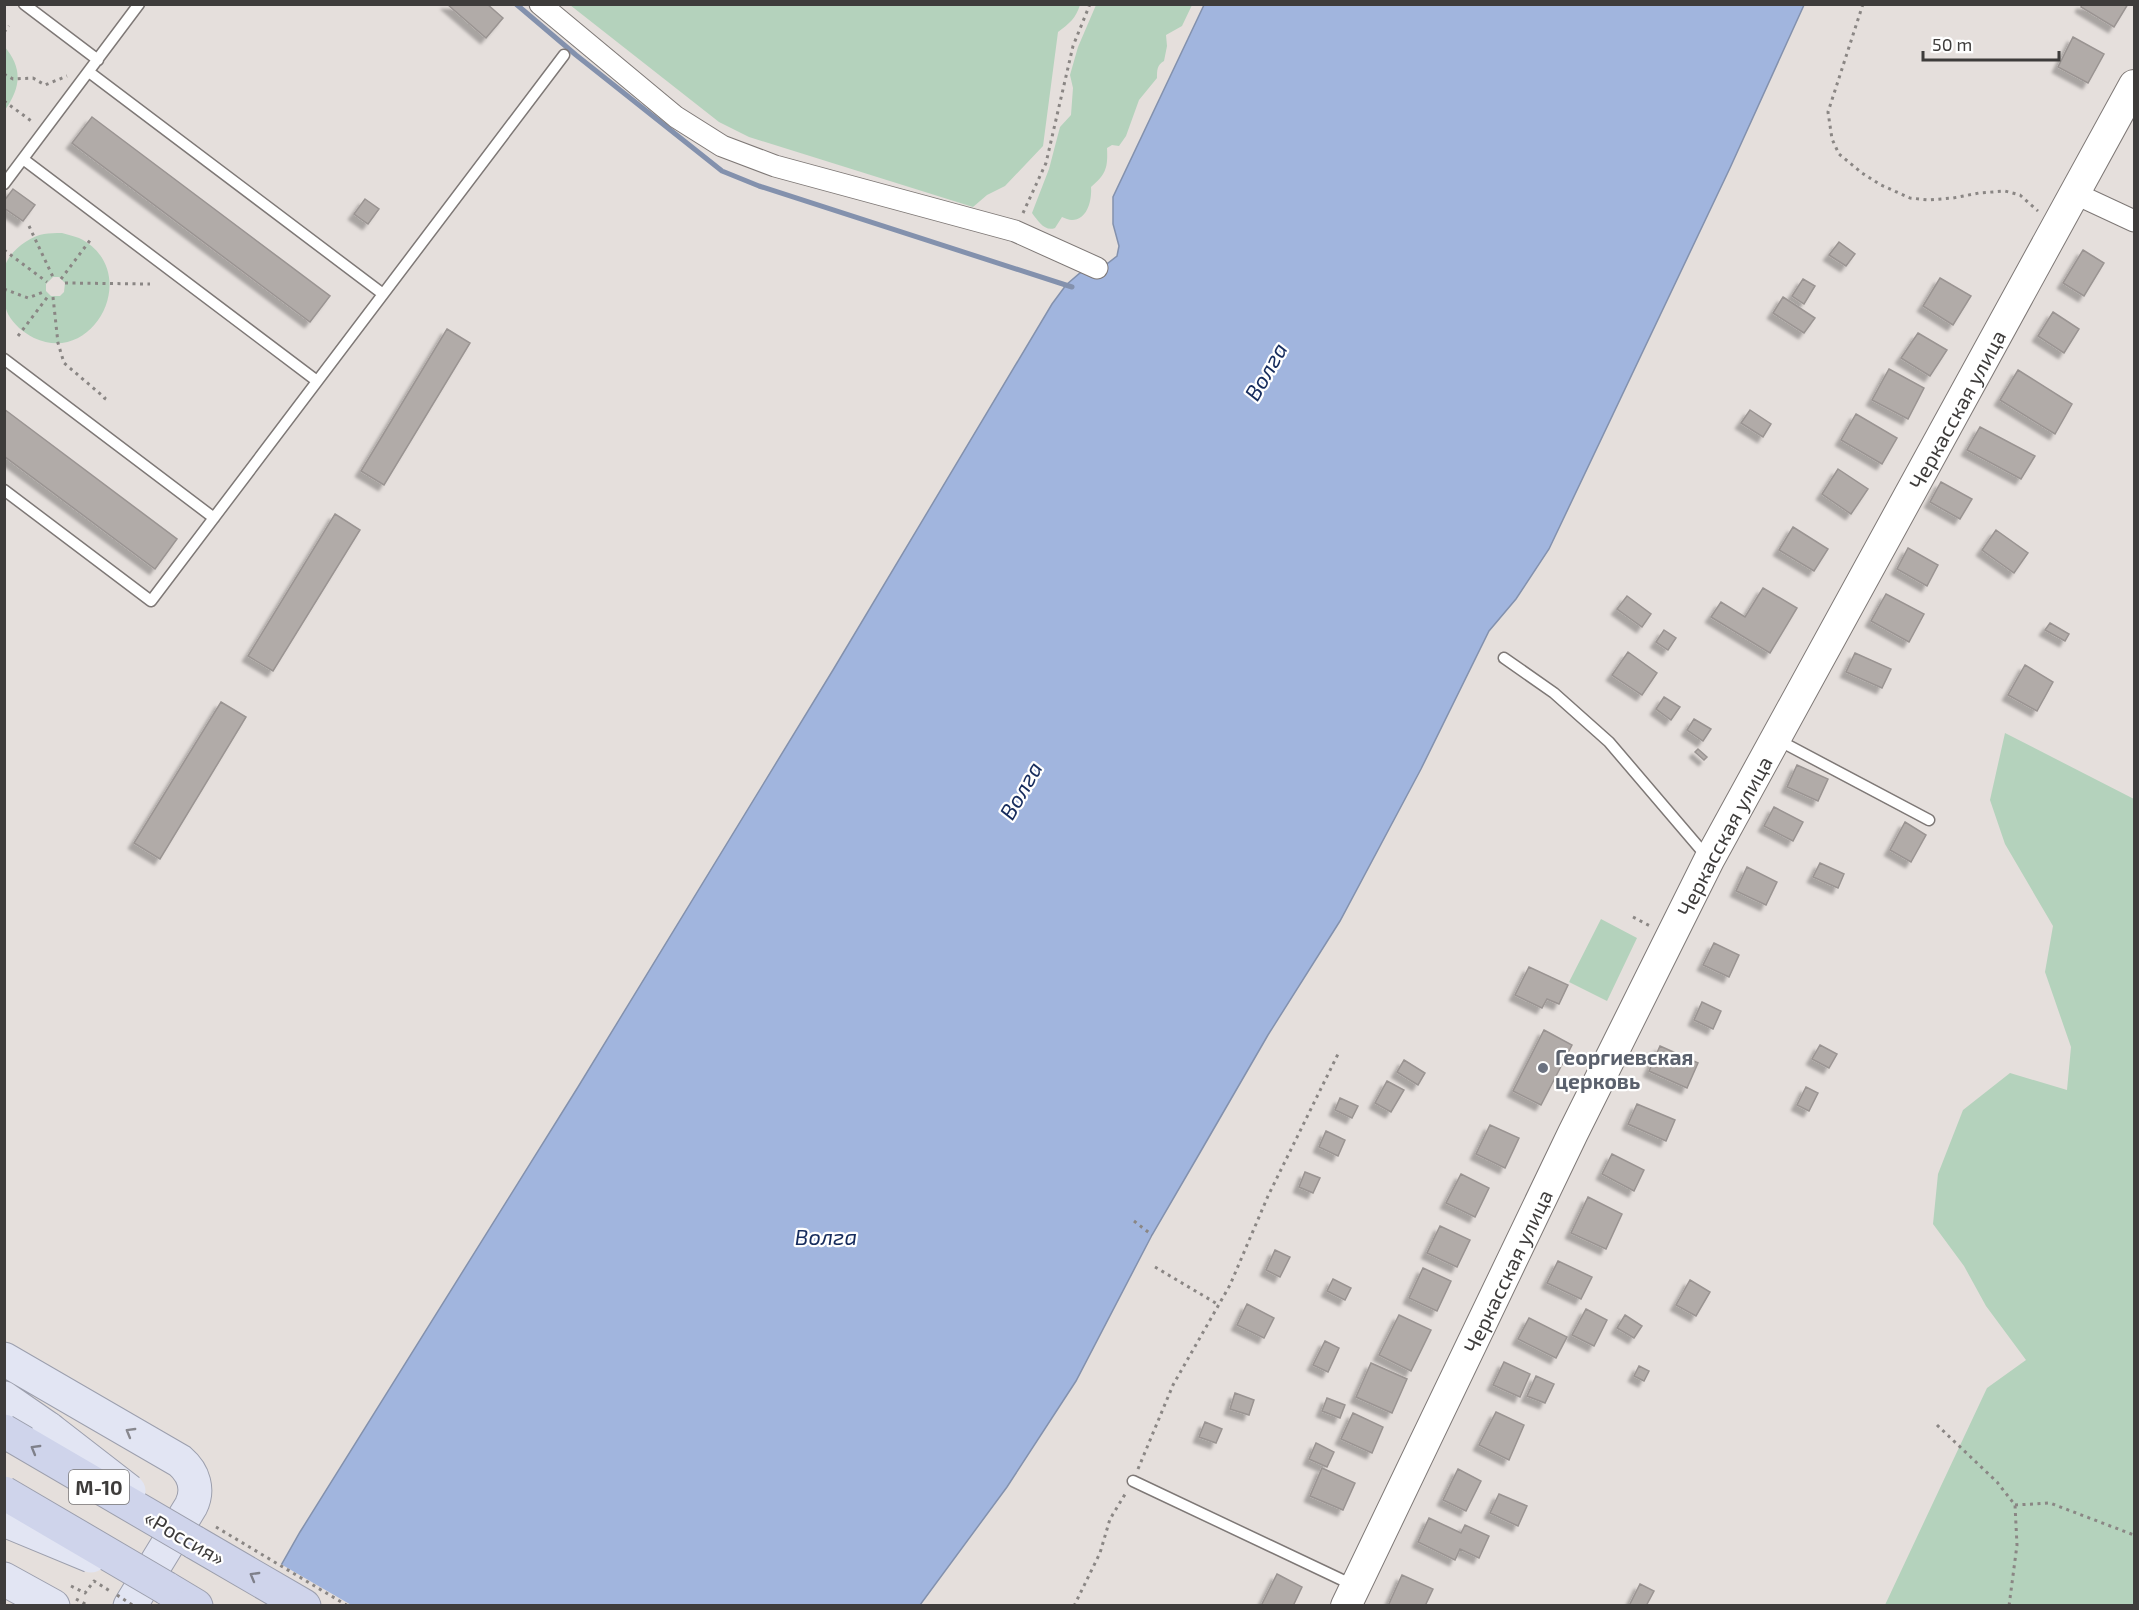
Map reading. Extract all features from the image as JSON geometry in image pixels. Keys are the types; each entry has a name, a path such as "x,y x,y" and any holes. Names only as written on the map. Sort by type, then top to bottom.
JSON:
{"highway":[{"name":"«Россия»","path":"4,1431 201,1532 304,1605"},
{"name":"М-10","path":"4,1493 196,1605"}],"main road":[{"path":"4,1359 180,1461 191,1474 195,1490 191,1506 127,1602"},
{"path":"4,1398 201,1532"},
{"path":"4,1520 166,1588"},
{"path":"4,1579 73,1605"}],"street":[{"path":"540,4 676,117 722,146 775,166 1015,231 1097,268"},
{"name":"Черкасская улица","path":"1351,1596 1573,1133 1709,860 2134,85"},
{"path":"2076,194 2134,221"}],"lane":[{"path":"24,4 98,60"},
{"path":"4,184 139,4"},
{"path":"4,490 151,601 564,55"},
{"path":"89,72 383,294"},
{"path":"23,159 317,381"},
{"path":"4,359 214,518"},
{"path":"1504,657 1554,693 1609,742 1709,860"},
{"path":"1775,739 1929,820"},
{"path":"1133,1481 1351,1596"}],"path":[{"path":"1015,231 1046,163 1073,46 1090,4"},
{"path":"1863,4 1828,112 1832,140 1839,154 1881,185 1910,198 1929,200 2005,191 2020,195 2057,228"},
{"path":"4,32 9,26"},
{"path":"4,74 13,79 33,78 45,85 75,72 89,72"},
{"path":"4,101 45,131"},
{"path":"29,226 53,277"},
{"path":"62,279 91,239"},
{"path":"4,250 47,282"},
{"path":"65,283 150,284"},
{"path":"4,289 28,298 46,291"},
{"path":"18,336 51,296 58,343 64,363 105,398 103,401"},
{"path":"1074,1605 1100,1553 1110,1519 1133,1481 1173,1385 1230,1285 1268,1196 1339,1052"},
{"path":"1134,1221 1152,1235"},
{"path":"1155,1267 1218,1305"},
{"path":"1937,1425 1997,1482 2015,1505 2017,1545 2009,1605"},
{"path":"2015,1505 2050,1503 2134,1535"},
{"path":"201,1532 348,1605"},
{"path":"85,1593 94,1581 127,1602"}],"green space":[{"path":"570,5 1080,5 1072,20 1058,32 1043,146 1005,186 987,195 973,207 749,137 719,122"},
{"path":"1096,5 1192,5 1182,26 1166,35 1167,46 1164,61 1158,68 1157,78 1139,100 1126,136 1119,146 1112,145 1107,148 1105,170 1091,187 1090,203 1085,213 1077,219 1062,217 1055,228 1051,229 1042,225 1032,213 1049,169 1060,127 1071,115 1073,88 1070,75 1078,47"},
{"path":"4,46 14,62 18,78 14,93 5,110"},
{"path":"62,233 79,238 98,252 108,271 109,291 104,310 92,327 76,339 56,343 34,338 13,322 5,304 4,269 14,251 25,242 44,234","holes":["53,277 59,277 65,283 64,292 60,296 51,296 46,291 46,284"]},
{"path":"2005,733 2134,799 2134,1605 1885,1605 1987,1388 2026,1360 1986,1306 1964,1266 1933,1224 1938,1174 1963,1110 2010,1073 2067,1090 2071,1047 2045,972 2053,926 2005,844 1990,800"},
{"path":"1601,919 1637,938 1607,1001 1569,982"}],"water":[{"name":"Волга","path":"1204,5 1804,5 1730,168 1549,549 1516,599 1489,631 1421,769 1340,921 1268,1035 1152,1235 1076,1381 1007,1487 920,1605 258,1606 300,1532 578,1087 833,670 1052,304 1066,285 1080,273 1108,263 1117,256 1119,246 1113,224 1113,197"}],"pier":[{"path":"279,1563 353,1606 255,1605"}],"building":[{"path":"447,4 487,4 503,18 486,38"},
{"path":"2082,4 2128,4 2114,27 2081,7"},
{"path":"2073,37 2104,54 2088,83 2058,67"},
{"path":"92,117 330,296 310,322 72,143"},
{"path":"13,189 35,205 23,221 4,208 4,201"},
{"path":"365,199 379,209 368,224 354,214"},
{"path":"1839,242 1855,254 1846,266 1829,255"},
{"path":"2083,250 2104,263 2084,296 2063,283"},
{"path":"1940,278 1971,296 1953,325 1923,306"},
{"path":"1803,279 1815,286 1804,304 1792,296"},
{"path":"1783,297 1815,318 1804,333 1773,313"},
{"path":"2053,312 2079,329 2064,353 2038,336"},
{"path":"447,329 470,343 384,485 361,471"},
{"path":"1918,333 1947,350 1930,376 1901,358"},
{"path":"1889,369 1924,388 1908,419 1872,400"},
{"path":"2018,370 2072,404 2055,434 2000,400"},
{"path":"4,409 177,539 155,569 4,456"},
{"path":"1750,410 1771,424 1763,437 1741,423"},
{"path":"1856,414 1897,438 1882,464 1841,440"},
{"path":"1980,427 2035,456 2021,479 1967,450"},
{"path":"1838,469 1868,489 1851,514 1822,494"},
{"path":"1941,482 1972,499 1960,519 1930,502"},
{"path":"335,514 360,530 273,671 248,656"},
{"path":"1793,527 1828,549 1814,571 1779,550"},
{"path":"1996,530 2028,553 2014,573 1982,550"},
{"path":"1908,548 1938,565 1927,586 1897,569"},
{"path":"1763,588 1797,608 1770,653 1711,617 1721,602 1745,617"},
{"path":"1886,594 1924,614 1909,642 1871,621"},
{"path":"1627,596 1651,614 1642,627 1617,609"},
{"path":"2050,623 2069,634 2065,641 2045,630"},
{"path":"1664,630 1676,638 1668,650 1656,642"},
{"path":"1628,652 1657,673 1642,695 1612,675"},
{"path":"1855,653 1891,669 1882,688 1846,672"},
{"path":"2025,665 2053,682 2037,711 2008,695"},
{"path":"1664,697 1680,707 1671,720 1656,709"},
{"path":"221,702 246,717 160,859 134,843"},
{"path":"1694,719 1711,729 1703,741 1687,730"},
{"path":"1698,749 1707,757 1704,760 1695,752"},
{"path":"1797,765 1828,779 1818,801 1787,787"},
{"path":"1774,807 1803,822 1793,841 1764,826"},
{"path":"1905,822 1926,835 1911,862 1890,850"},
{"path":"1820,863 1844,874 1838,888 1813,877"},
{"path":"1747,867 1777,882 1766,905 1736,891"},
{"path":"1714,943 1739,955 1729,977 1703,965"},
{"path":"1529,967 1568,985 1559,1004 1547,999 1542,1008 1515,995"},
{"path":"1702,1002 1721,1011 1713,1029 1694,1020"},
{"name":"Георгиевская церковь","path":"1544,1030 1572,1045 1541,1105 1513,1091"},
{"path":"1820,1045 1837,1054 1829,1068 1812,1059"},
{"path":"1660,1046 1698,1063 1687,1088 1649,1071"},
{"path":"1404,1060 1425,1073 1418,1085 1397,1072"},
{"path":"1387,1081 1404,1090 1391,1112 1375,1103"},
{"path":"1806,1087 1818,1093 1809,1111 1797,1105"},
{"path":"1340,1098 1358,1106 1352,1118 1335,1110"},
{"path":"1637,1104 1675,1120 1666,1141 1628,1124"},
{"path":"1490,1125 1519,1138 1505,1168 1476,1154"},
{"path":"1326,1131 1345,1140 1338,1156 1319,1147"},
{"path":"1612,1154 1644,1170 1634,1191 1602,1174"},
{"path":"1305,1172 1320,1178 1313,1193 1299,1187"},
{"path":"1461,1174 1489,1188 1475,1217 1446,1203"},
{"path":"1588,1197 1622,1214 1606,1249 1571,1233"},
{"path":"1440,1226 1470,1240 1457,1267 1427,1253"},
{"path":"1275,1250 1290,1257 1280,1277 1266,1270"},
{"path":"1558,1261 1592,1277 1581,1299 1547,1283"},
{"path":"1423,1268 1451,1281 1437,1311 1409,1298"},
{"path":"1333,1279 1351,1288 1345,1300 1327,1291"},
{"path":"1690,1280 1710,1292 1696,1316 1676,1305"},
{"path":"1247,1304 1274,1318 1264,1338 1237,1325"},
{"path":"1586,1309 1607,1320 1594,1346 1572,1335"},
{"path":"1399,1315 1431,1330 1411,1371 1379,1355"},
{"path":"1625,1315 1642,1326 1634,1338 1617,1328"},
{"path":"1529,1318 1567,1337 1556,1358 1518,1339"},
{"path":"1325,1341 1339,1348 1328,1372 1313,1365"},
{"path":"1504,1362 1530,1374 1520,1397 1493,1385"},
{"path":"1371,1363 1407,1379 1392,1413 1356,1397"},
{"path":"1639,1366 1649,1371 1644,1381 1634,1376"},
{"path":"1536,1376 1554,1384 1545,1403 1527,1396"},
{"path":"1235,1393 1254,1400 1249,1415 1230,1409"},
{"path":"1327,1398 1345,1405 1340,1418 1322,1411"},
{"path":"1496,1412 1524,1425 1509,1460 1479,1445"},
{"path":"1353,1413 1383,1427 1372,1453 1341,1439"},
{"path":"1205,1422 1222,1429 1216,1443 1199,1437"},
{"path":"1316,1443 1334,1452 1327,1467 1309,1459"},
{"path":"1322,1468 1355,1483 1343,1510 1310,1496"},
{"path":"1458,1469 1481,1481 1466,1511 1443,1500"},
{"path":"1499,1494 1527,1506 1518,1526 1490,1513"},
{"path":"1429,1518 1461,1533 1465,1525 1489,1536 1479,1558 1460,1549 1455,1560 1418,1542"},
{"path":"1277,1574 1302,1587 1293,1606 1261,1606"},
{"path":"1402,1575 1433,1589 1425,1606 1388,1606"},
{"path":"1640,1584 1654,1591 1646,1606 1629,1606"}],"waterway":[{"path":"516,4 576,55 722,171 759,186 1072,287"}],"place":[{"name":"Георгиевская церковь","path":"1543,1068"}]}
